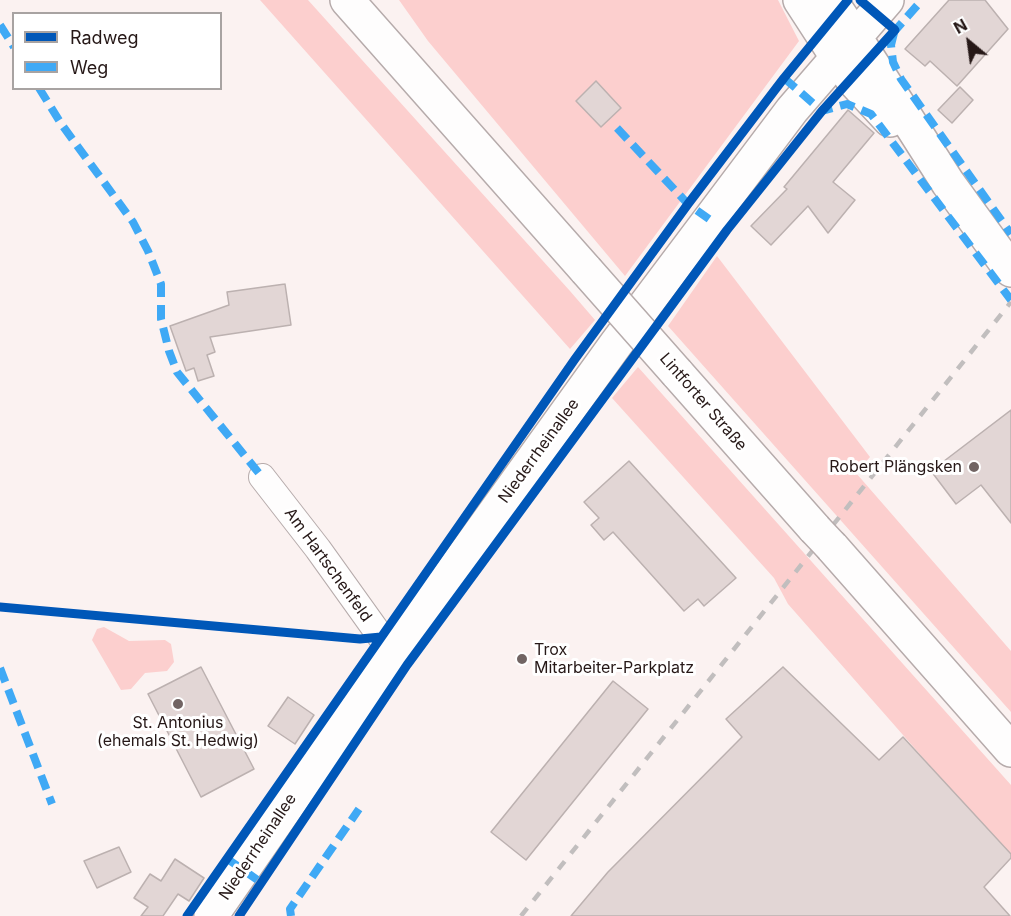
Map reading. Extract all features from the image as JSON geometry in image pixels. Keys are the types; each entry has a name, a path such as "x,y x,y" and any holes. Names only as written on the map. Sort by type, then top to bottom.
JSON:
{"main road":[{"name":"Lintforter Straße","path":"346,0 1011,750"},
{"path":"374,0 382,39"},
{"path":"801,0 846,47 1011,270"},
{"path":"830,0 846,47"},
{"name":"Niederrheinallee","path":"211,916 395,651 709,219 792,110 887,0"}],"street":[{"name":"Am Hartschenfeld","path":"262,477 318,549 381,637 395,651"}],"shaded area":[{"path":"260,0 308,0 570,291 595,320 570,349"},
{"path":"399,0 778,0 799,41 625,276 428,41"},
{"path":"717,256 870,457 856,473 1011,651 1011,712 668,326"},
{"path":"638,367 1011,785 1011,858 788,604 774,578 612,398"},
{"path":"104,627 129,641 165,640 171,644 174,662 167,671 145,673 131,689 121,690 92,640 97,629"}],"building":[{"path":"949,0 985,0 1008,29 957,86 930,61 925,66 905,49"},
{"path":"596,81 621,108 601,127 576,101"},
{"path":"960,87 973,100 952,123 938,110"},
{"path":"848,110 874,133 833,182 855,200 828,233 808,206 771,245 751,226 787,189 784,187"},
{"path":"285,284 291,325 210,337 215,352 207,355 214,376 198,381 194,368 186,371 170,326 229,305 227,292"},
{"name":"Robert Plängsken","path":"1011,410 1011,523 981,485 956,504 931,471"},
{"path":"629,461 736,578 704,606 698,599 684,611 613,532 604,540 591,525 599,518 584,502"},
{"path":"201,667 254,769 201,797 148,694"},
{"path":"783,667 879,760 903,737 1011,854 1011,858 984,887 1010,916 571,916 608,872 742,737 726,719"},
{"path":"613,681 648,709 526,860 491,832"},
{"path":"288,697 314,715 295,744 268,726"},
{"path":"119,847 131,872 97,888 84,861"},
{"path":"175,859 204,878 189,901 178,894 163,916 141,916 148,907 134,898 150,874 161,881"}],"railway":[{"path":"521,916 1011,302"}],"marked path":[{"path":"892,34 922,0"},
{"path":"0,25 12,44"},
{"path":"894,33 891,45 893,62 901,79 1011,234"},
{"path":"784,78 822,111 847,104 871,114 1011,300"},
{"path":"40,90 62,125 133,222 148,251 161,284 161,319 177,372 262,477"},
{"path":"617,128 688,204 709,219"},
{"path":"0,668 52,804"},
{"path":"291,916 290,909 359,809"},
{"path":"226,858 262,883"}],"cycle path":[{"path":"187,916 575,359 688,204 784,78 848,0"},
{"path":"239,916 407,665 727,230 822,111 895,30 860,0"},
{"path":"0,607 360,639 381,637"}],"place":[{"name":"Robert Plängsken","path":"974,467"},
{"name":"Trox Mitarbeiter-Parkplatz","path":"522,659"},
{"name":"St. Antonius (ehemals St. Hedwig)","path":"178,704"}]}
